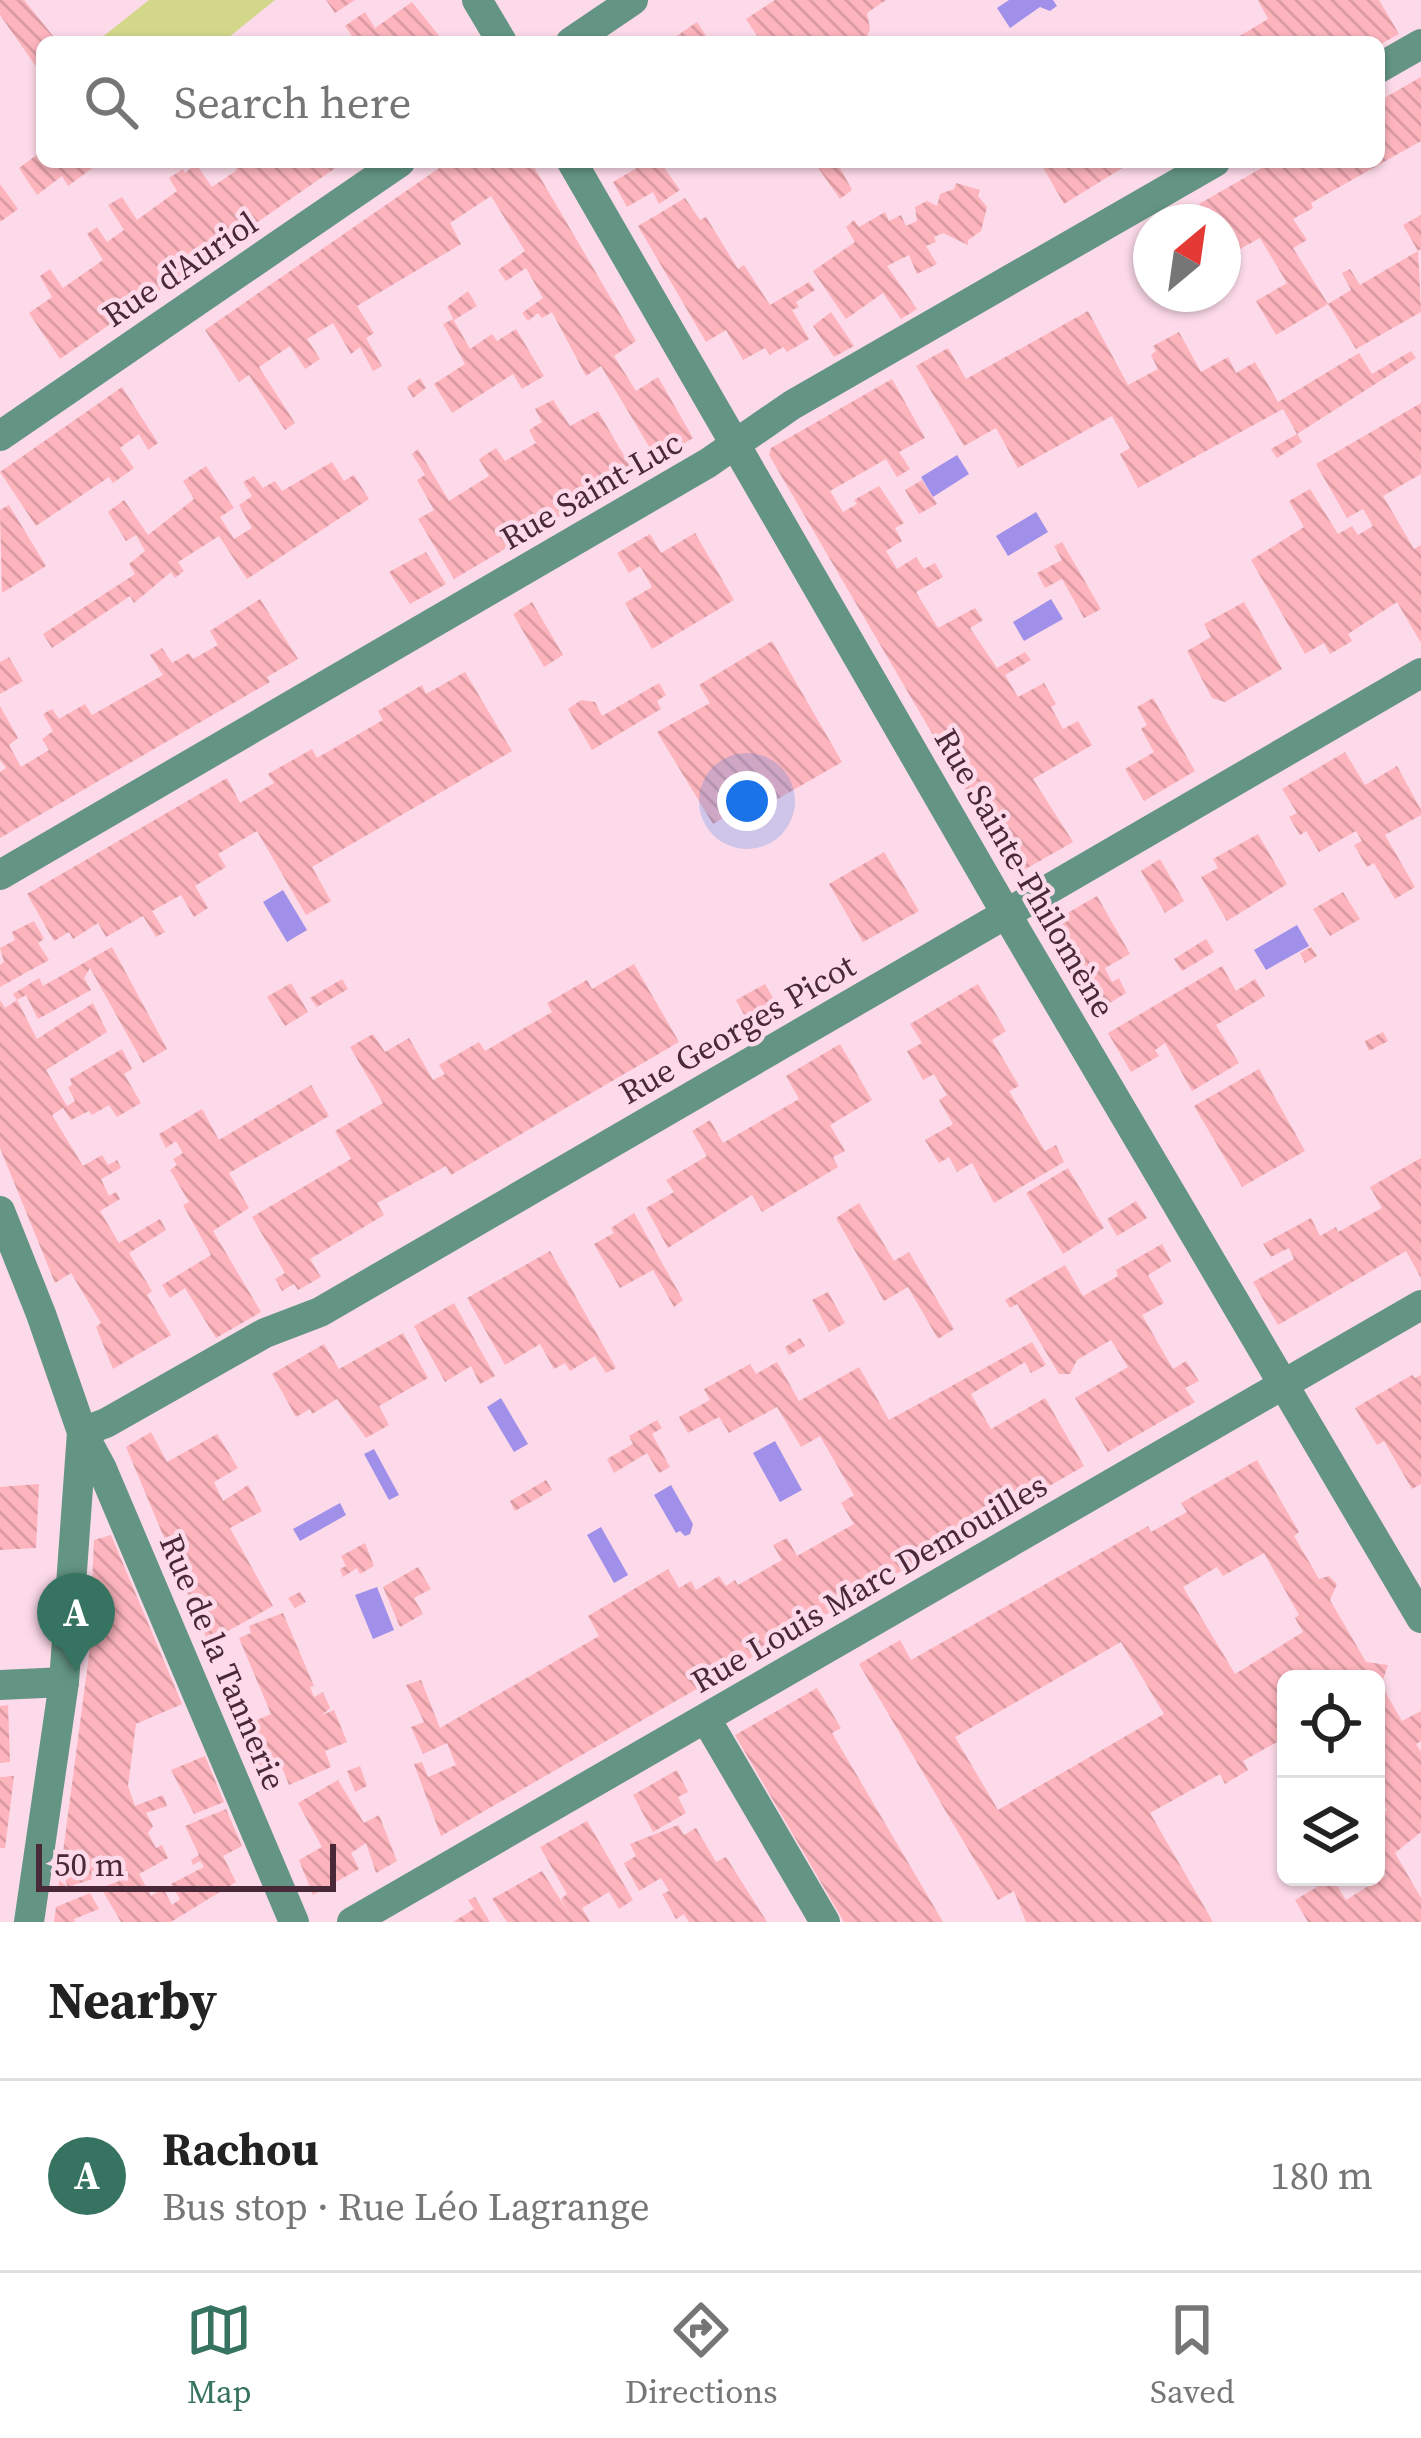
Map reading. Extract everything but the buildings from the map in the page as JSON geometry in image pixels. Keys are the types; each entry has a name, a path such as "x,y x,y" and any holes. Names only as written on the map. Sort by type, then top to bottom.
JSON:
{"street":[{"path":"477,0 498,36"},
{"path":"580,36 633,0"},
{"path":"1385,65 1421,44"},
{"name":"Rue d'Auriol","path":"0,436 391,168"},
{"name":"Rue Sainte-Philomène","path":"575,168 1421,1618"},
{"name":"Rue Saint-Luc","path":"0,875 736,444 792,404 1205,168"},
{"name":"Rue Georges Picot","path":"82,1432 266,1333 320,1312 1420,677"},
{"name":"Rue de la Tannerie","path":"0,1211 82,1432 102,1468 294,1922"},
{"name":"Rue Louis Marc Demouilles","path":"352,1922 1421,1305"},
{"path":"29,1922 64,1682 82,1432"},
{"path":"0,1685 64,1682"},
{"path":"706,1718 824,1922"}],"green space":[{"path":"149,0 275,0 230,36 104,36"}],"shaded area":[{"path":"1009,0 1053,0 1057,6 1050,11 1040,7 1010,28 997,8"},
{"path":"957,455 969,474 933,497 921,477"},
{"path":"1036,512 1048,532 1008,556 996,536"},
{"path":"1051,599 1063,619 1024,641 1013,622"},
{"path":"283,890 307,930 287,942 263,902"},
{"path":"1297,925 1309,946 1266,970 1254,950"},
{"path":"501,1398 528,1444 514,1452 487,1407"},
{"path":"775,1441 802,1490 780,1502 753,1453"},
{"path":"374,1449 399,1495 389,1500 364,1454"},
{"path":"671,1485 693,1524 685,1536 676,1533 654,1495"},
{"path":"340,1503 346,1515 300,1541 293,1529"},
{"path":"601,1527 628,1575 614,1583 587,1535"},
{"path":"377,1587 394,1630 373,1639 355,1595"}],"place":[{"name":"Rachou","path":"76,1672"}]}
